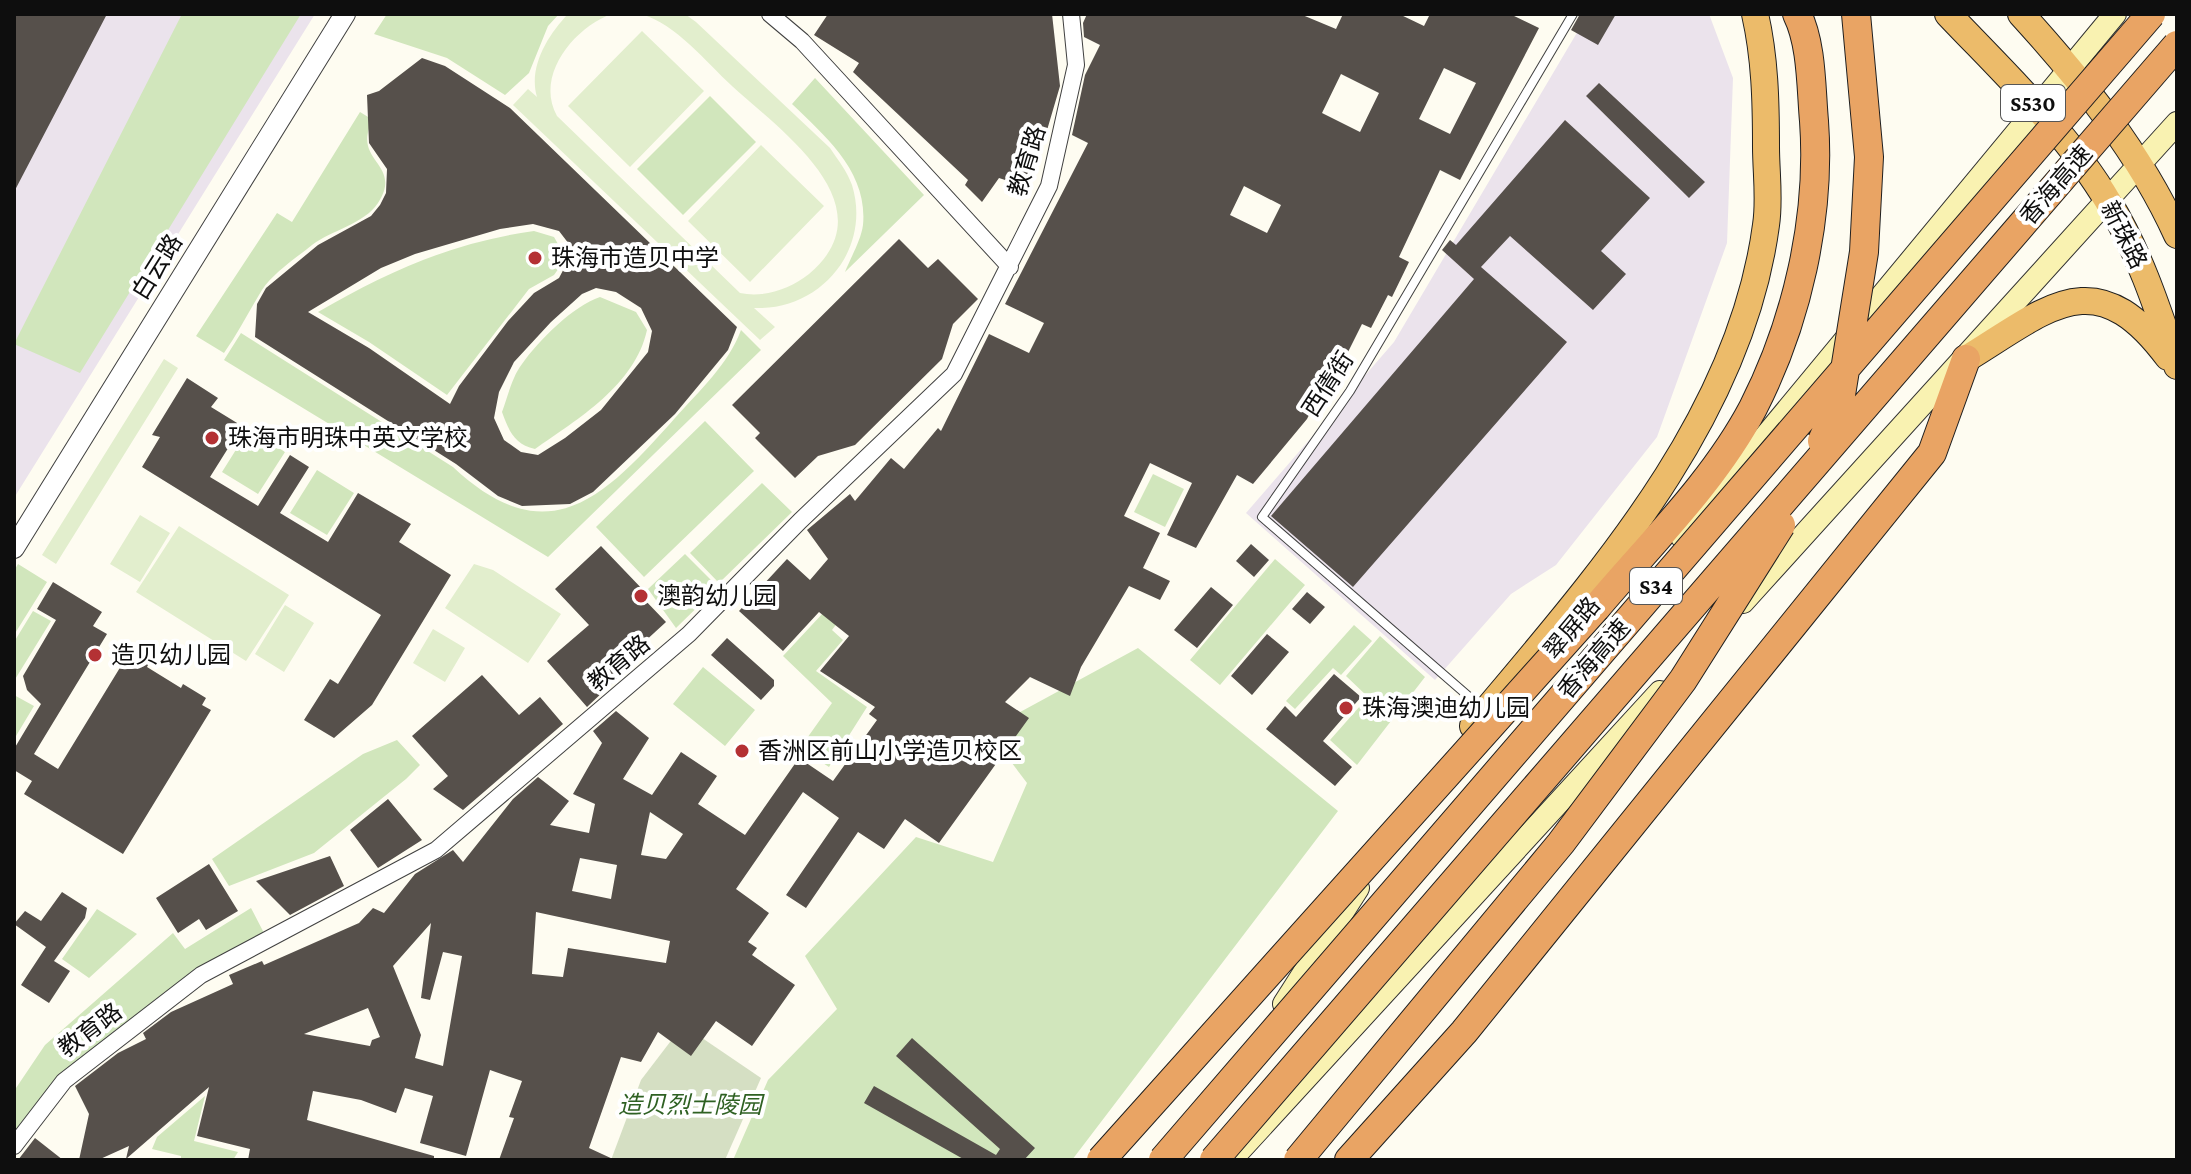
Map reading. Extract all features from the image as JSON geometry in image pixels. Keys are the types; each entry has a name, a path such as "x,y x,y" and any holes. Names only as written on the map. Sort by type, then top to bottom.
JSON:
{"highway":[{"path":"1418,792 1626,534 1678,460 1721,378 1753,292 1767,223 1766,88 1755,14"},
{"path":"1101,1160 1596,608 1706,479 1752,410 1795,298 1808,233 1816,156 1805,40 1797,14"},
{"path":"1298,1160 1561,843 1683,680 1795,504 1840,401 1864,252 1869,157 1856,14"},
{"name":"新珠路","path":"1948,14 2037,107 2108,201 2139,261 2177,368"},
{"name":"新珠路","path":"2021,14 2070,68 2139,166 2177,235"},
{"name":"香海高速","path":"1163,1160 2151,14"},
{"name":"香海高速","path":"1214,1160 2177,45"},
{"path":"1349,1160 1464,1032 1932,453 1966,359 2054,306 2081,298 2101,300 2119,310 2160,346 2177,368"}],"main road":[{"name":"翠屏路","path":"1155,1160 1637,592 2115,14"},
{"path":"1231,1160 1966,359 2177,123"},
{"path":"1276,1018 1418,792"}],"street":[{"name":"白云路","path":"14,548 345,14"},
{"path":"770,14 802,41 1010,267"},
{"name":"教育路","path":"14,1146 64,1081 201,975 436,850 689,634 800,521 954,374 1049,186 1076,65 1071,14"}],"lane":[{"name":"西倩街","path":"1486,710 1262,517 1350,391 1573,14"}],"shaded area":[{"path":"14,14 315,14 14,498"},
{"path":"1588,14 1709,14 1733,78 1727,243 1657,437 1556,565 1511,594 1435,680 1246,513 1394,342"}],"green space":[{"path":"182,14 301,14 80,373 14,344"},
{"path":"387,14 559,14 548,26 529,73 505,95 447,58 374,34"},
{"path":"568,14 612,14 585,29 562,54 551,84 551,100 557,116 740,293 776,291 809,274 831,248 838,222 833,196 819,171 776,124 678,35 641,14 685,14 696,22 830,148 845,170 852,185 856,209 854,232 847,253 835,272 819,288 800,299 778,306 754,308 775,327 760,340 513,105 528,89 537,97 535,74 542,52"},
{"path":"642,31 704,91 630,167 568,106"},
{"path":"815,78 924,195 845,272 862,231 863,206 859,188 842,157 792,104"},
{"path":"710,96 756,142 683,215 637,169"},
{"path":"360,112 373,120 368,145 385,179 378,203 356,222 312,245 272,278 224,353 196,336 277,213 292,222"},
{"path":"761,145 824,206 750,282 688,221"},
{"path":"534,231 554,237 566,258 554,275 529,289 447,395 318,312 369,284 448,251"},
{"path":"600,297 636,312 647,330 641,350 618,384 586,413 535,449 522,444 510,431 502,412 519,369 557,325"},
{"path":"741,330 761,350 548,557 224,360 241,333 453,467 487,494 518,508 547,511 573,506 599,492 624,472 712,377 729,355"},
{"path":"164,359 178,368 56,564 42,555"},
{"path":"705,421 754,471 644,577 596,527"},
{"path":"249,429 285,452 258,494 222,472"},
{"path":"317,470 354,493 327,535 290,513"},
{"path":"1153,474 1184,489 1165,527 1134,512"},
{"path":"762,483 792,512 719,583 690,553"},
{"path":"140,515 170,533 140,582 110,564"},
{"path":"179,526 289,595 246,661 136,592"},
{"path":"685,554 718,587 676,628 648,589"},
{"path":"1275,559 1305,585 1220,685 1190,660"},
{"path":"18,564 47,582 14,635 14,571"},
{"path":"474,564 493,570 561,614 528,663 445,608"},
{"path":"837,598 849,607 832,630 843,640 816,671 867,707 829,767 800,748 832,703 783,656"},
{"path":"285,605 314,623 284,672 255,654"},
{"path":"33,611 51,621 14,681 14,642"},
{"path":"1354,625 1372,641 1341,675 1333,668 1295,709 1286,701"},
{"path":"433,629 465,648 445,682 413,663"},
{"path":"1380,636 1425,677 1357,765 1330,740 1368,697 1346,676"},
{"path":"1138,648 1338,811 1072,1160 733,1160 768,1080 837,1009 805,956 916,837 993,862 1027,783 987,730"},
{"path":"703,667 755,710 725,746 673,704"},
{"path":"14,695 34,706 16,736 14,735"},
{"path":"397,740 420,765 406,779 314,853 229,886 212,859 363,754"},
{"path":"251,908 264,933 197,969 14,1135 14,1091 45,1045 173,933 185,949"},
{"path":"97,909 137,934 89,978 62,959"},
{"name":"造贝烈士陵园","path":"683,1025 761,1078 725,1160 611,1160 641,1080"},
{"path":"205,1096 194,1141 238,1152 233,1160 181,1160 181,1156 152,1149 157,1137"}],"building":[{"path":"14,14 107,14 14,192"},
{"path":"828,14 1052,14 1060,86 1030,188 999,178 982,202 965,185 968,180 853,72 859,63 814,35"},
{"path":"1087,14 1300,14 1336,29 1343,14 1399,14 1424,26 1430,14 1510,14 1539,28 1460,180 1440,170 1399,257 1409,262 1392,297 1388,295 1371,328 1362,324 1340,368 1334,365 1307,419 1253,484 1237,475 1196,548 1167,535 1192,483 1150,463 1124,516 1160,533 1143,568 1170,581 1160,600 1129,586 1081,667 1070,696 1030,677 1005,702 1029,718 939,843 905,819 884,849 858,832 806,908 786,895 839,818 803,792 736,889 769,913 748,942 757,948 752,955 795,985 752,1046 716,1021 691,1056 658,1032 641,1062 621,1057 589,1148 615,1160 499,1160 514,1118 509,1117 522,1081 490,1070 466,1156 420,1143 433,1096 405,1088 396,1113 361,1100 313,1091 307,1120 434,1156 434,1160 248,1160 250,1149 197,1136 209,1087 126,1159 129,1146 98,1160 79,1160 89,1114 75,1086 118,1053 146,1039 143,1033 171,1012 233,984 229,975 262,961 264,965 359,923 373,908 384,913 415,874 453,850 463,862 513,799 538,777 569,801 550,825 589,833 595,804 573,794 602,743 593,731 616,711 649,738 623,779 652,795 681,752 717,776 698,804 745,835 799,758 833,781 877,720 869,714 875,707 820,671 849,636 819,612 783,651 739,611 787,559 810,580 828,559 807,530 850,494 855,501 891,458 904,469 938,428 941,431 989,334 1029,353 1044,323 1005,304 1088,143 1072,135 1085,75 1100,45 1084,37 1083,23","holes":["1444,68 1476,83 1450,134 1419,119","1341,74 1379,93 1360,132 1322,113","1244,186 1281,205 1267,233 1230,215","650,812 683,834 666,859 641,855","580,858 617,865 611,899 572,891","536,912 670,941 666,963 568,948 563,977 532,974","431,923 421,998 430,1000 443,952 462,956 443,1066 415,1058 421,1035 393,966","368,1008 380,1037 372,1040 370,1046 304,1034"]},
{"path":"1580,14 1616,14 1598,45 1571,30"},
{"path":"422,58 445,66 510,108 737,327 728,350 675,414 593,492 570,504 522,506 498,496 456,464 255,337 257,304 266,288 318,245 371,216 380,205 386,193 387,169 369,143 367,95 379,91","holes":["533,224 559,231 569,244 569,259 559,278 534,293 508,321 459,386 450,404 369,348 308,312 381,268 415,254 500,229","596,288 616,292 641,308 652,331 648,352 601,410 538,455 521,452 504,440 494,418 499,392 514,362 551,322 582,294"]},
{"path":"1599,83 1705,182 1689,198 1586,96"},
{"path":"1565,120 1650,198 1601,251 1626,274 1593,310 1510,236 1481,267 1567,342 1353,587 1271,516 1474,279 1442,250 1450,240 1456,245"},
{"path":"899,239 928,268 938,259 978,299 953,324 942,359 855,445 818,456 795,478 755,438 760,433 732,405"},
{"path":"187,378 218,398 211,407 242,426 210,477 258,506 290,455 309,467 280,513 328,542 358,493 411,524 399,542 451,575 372,705 334,738 304,720 330,679 338,684 381,615 142,467 160,437 152,435"},
{"path":"1251,544 1269,560 1254,577 1236,561"},
{"path":"601,546 646,593 642,597 666,622 618,666 624,672 587,707 547,661 589,625 555,589"},
{"path":"53,582 102,612 93,626 107,634 34,754 58,769 132,648 151,659 147,667 181,688 183,684 206,698 202,705 211,710 123,854 24,794 32,781 14,770 14,749 41,704 27,690 23,676 56,620 37,609"},
{"path":"1211,587 1233,605 1197,648 1174,630"},
{"path":"1307,592 1325,607 1310,624 1292,609"},
{"path":"1267,634 1289,652 1252,695 1231,676"},
{"path":"727,638 774,680 774,686 761,700 711,655"},
{"path":"1334,674 1361,697 1323,741 1352,767 1335,786 1266,729 1285,706 1296,717"},
{"path":"482,675 519,715 540,697 563,724 463,810 433,789 448,776 412,736"},
{"path":"388,799 422,840 378,868 350,830"},
{"path":"330,856 344,886 290,915 256,881"},
{"path":"209,864 238,911 206,930 199,919 178,933 156,898"},
{"path":"62,892 87,908 85,918 54,961 70,971 49,1003 21,985 46,947 14,924 25,911 41,921"},
{"path":"912,1038 1035,1148 1024,1160 965,1160 864,1103 874,1086 996,1155 1000,1149 896,1056"},
{"path":"35,1138 63,1160 18,1160"}],"place":[{"name":"珠海市造贝中学","path":"535,258"},
{"name":"珠海市明珠中英文学校","path":"212,438"},
{"name":"澳韵幼儿园","path":"641,596"},
{"name":"造贝幼儿园","path":"95,655"},
{"name":"珠海澳迪幼儿园","path":"1346,708"},
{"name":"香洲区前山小学造贝校区","path":"742,751"}]}
